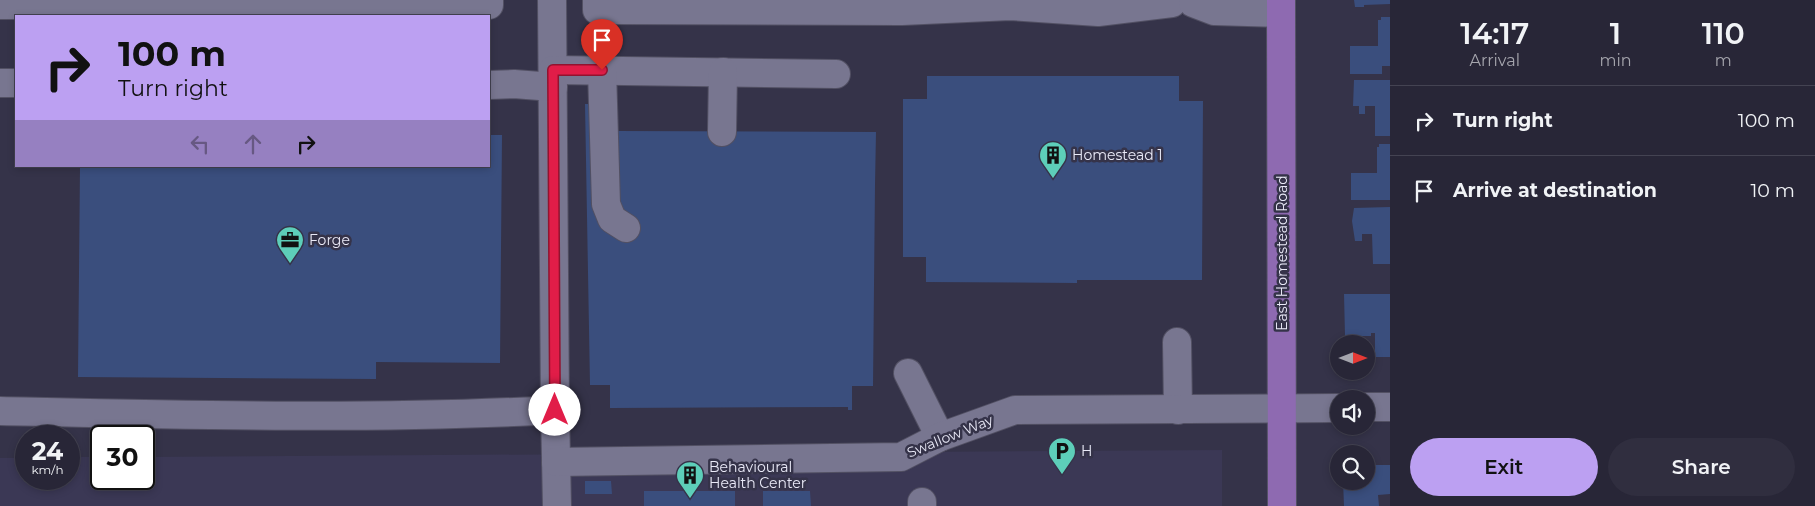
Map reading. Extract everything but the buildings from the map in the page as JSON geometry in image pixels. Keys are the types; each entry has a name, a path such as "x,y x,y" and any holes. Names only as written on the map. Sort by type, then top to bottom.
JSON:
{"main road":[{"name":"East Homestead Road","path":"1281,6 1282,506"}],"street":[{"path":"0,5 247,2 489,5 489,0"},
{"path":"552,0 557,506"},
{"path":"597,0 597,10 902,11 1010,6 1098,6 1184,1 1214,12 1281,6"},
{"path":"602,70 606,204 612,219 626,228"},
{"path":"490,84 514,84 602,70 836,74"},
{"path":"722,132 723,72"},
{"path":"0,83 15,83"},
{"path":"1177,342 1178,410"},
{"path":"908,373 940,437"},
{"path":"1375,408 1390,407"},
{"name":"Swallow Way","path":"556,462 901,456 940,437 1015,410 1330,408"},
{"path":"0,411 271,415 486,414 555,410"}],"shaded area":[{"path":"1222,450 1222,506 0,506 0,458 15,458 15,490 80,490 80,457 90,457 90,490 155,490 155,457"}],"place":[{"name":"Homestead 1","path":"1053,179"},
{"name":"Forge","path":"290,264"},
{"name":"H","path":"1062,475"},
{"name":"Behavioural Health Center","path":"690,499"}],"route":[{"path":"555,410 553,70 602,70"}]}
